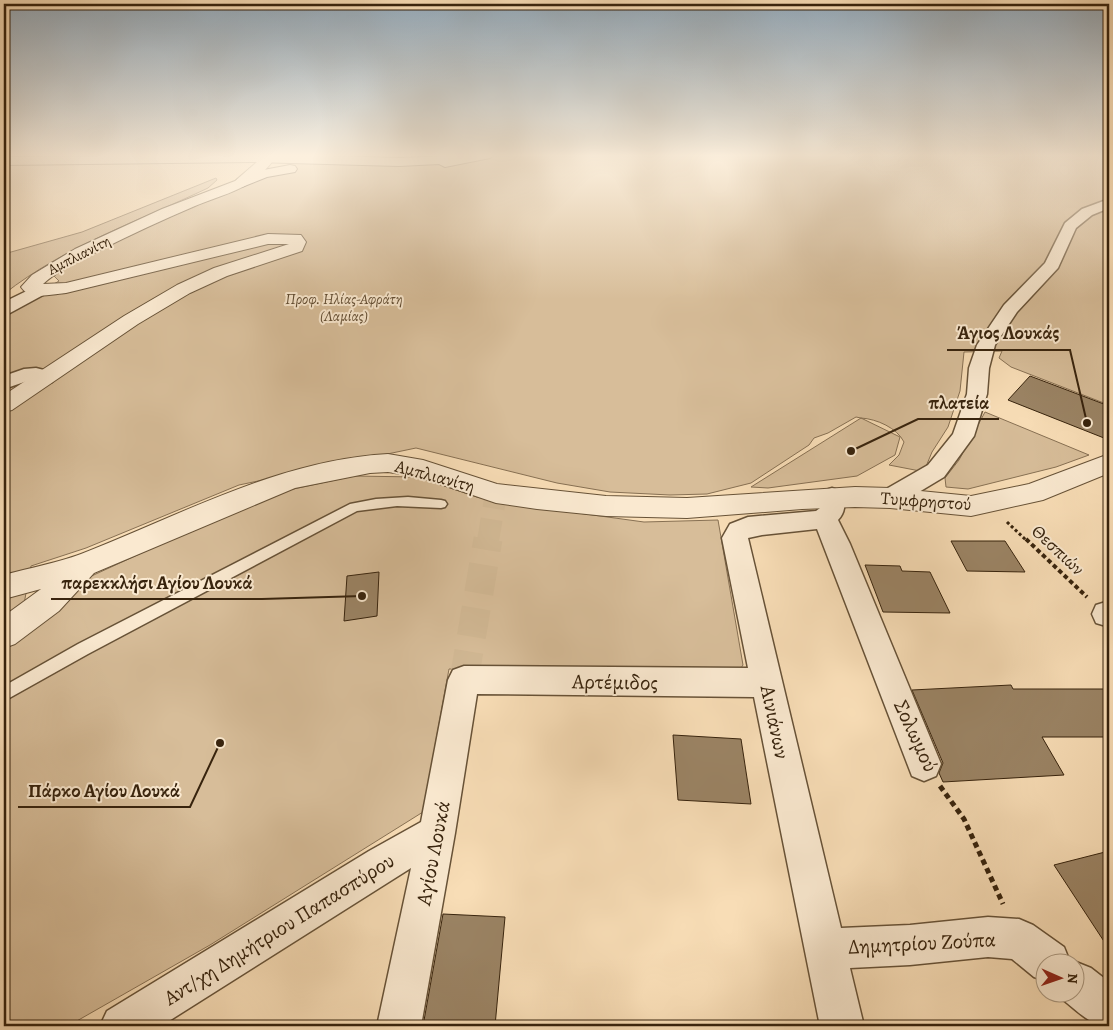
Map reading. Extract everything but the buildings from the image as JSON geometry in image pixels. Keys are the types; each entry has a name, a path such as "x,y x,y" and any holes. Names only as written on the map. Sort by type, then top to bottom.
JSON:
{"street":[{"name":"Αμπλιανίτη","path":"4,405 123,326 184,289 213,275 289,251 296,247 298,242 292,238 268,239 60,289 33,290 30,285 36,278 52,268 193,202"},
{"path":"890,498 936,471 963,436 977,394 979,368 990,338 1010,309 1052,265 1070,226 1087,212 1109,203"},
{"path":"4,309 39,290"},
{"path":"4,383 30,374 42,375 45,378"},
{"name":"Αμπλιανίτη","path":"4,587 84,565 281,483 370,464 388,463 423,469 504,495 606,506 687,508 837,504"},
{"name":"Τυμφρηστού","path":"837,504 890,498 958,506 986,504 1034,493 1109,463"},
{"name":"Αινιάνων","path":"837,504 809,522 748,526 738,530 735,534 842,1026"},
{"name":"Σολωμού","path":"837,504 838,544 924,764"},
{"path":"4,634 48,602 84,565"},
{"name":"Αρτέμιδος","path":"464,680 766,683"},
{"name":"Αγίου Λουκά","path":"399,1026 437,833 464,680"},
{"name":"Αντ/χη Δημήτριου Παπασπύρου","path":"122,1026 382,864 437,833"},
{"name":"Δημητρίου Ζούπα","path":"825,949 910,945 988,937 1034,950"},
{"path":"1086,991 1109,1008"}],"lane":[{"path":"4,694 83,649 354,507 373,503 418,501 441,504"}],"path":[{"name":"Θεσπιών","path":"986,504 1108,614"},
{"name":"Σολωμού","path":"924,764 964,819 1034,950"}],"green space":[{"path":"156,202 177,202 77,248 27,277 4,294 4,254 82,232"},
{"name":"Προφ. Ηλίας-Αφράτη (Λαμίας)","path":"204,202 1109,202 1109,405 1011,367 999,358 1002,351 964,352 960,391 948,427 932,452 927,464 920,471 889,465 899,455 904,442 901,437 897,432 880,422 856,417 828,433 814,438 809,445 751,483 707,494 670,495 610,492 557,483 416,448 239,485 86,548 31,566 24,604 4,622 4,313 59,281 54,276 66,266 175,213"},
{"path":"985,412 1089,455 1056,467 968,489 946,487 945,478 959,460"},
{"path":"861,418 900,437 895,455 857,476 768,488 751,487"},
{"path":"354,476 417,477 477,497 505,503 644,522 718,520 743,665 737,674 449,669 423,812 210,945 68,1026 4,1026 4,639 85,579 270,494"}],"tunnel":[{"path":"488,541 496,493"},
{"path":"464,680 488,539"}],"place":[{"name":"Άγιος Λουκάς","path":"1087,423"},
{"name":"πλατεία","path":"851,451"},
{"name":"παρεκκλήσι Αγίου Λουκά","path":"362,596"},
{"name":"Πάρκο Αγίου Λουκά","path":"220,743"}]}
